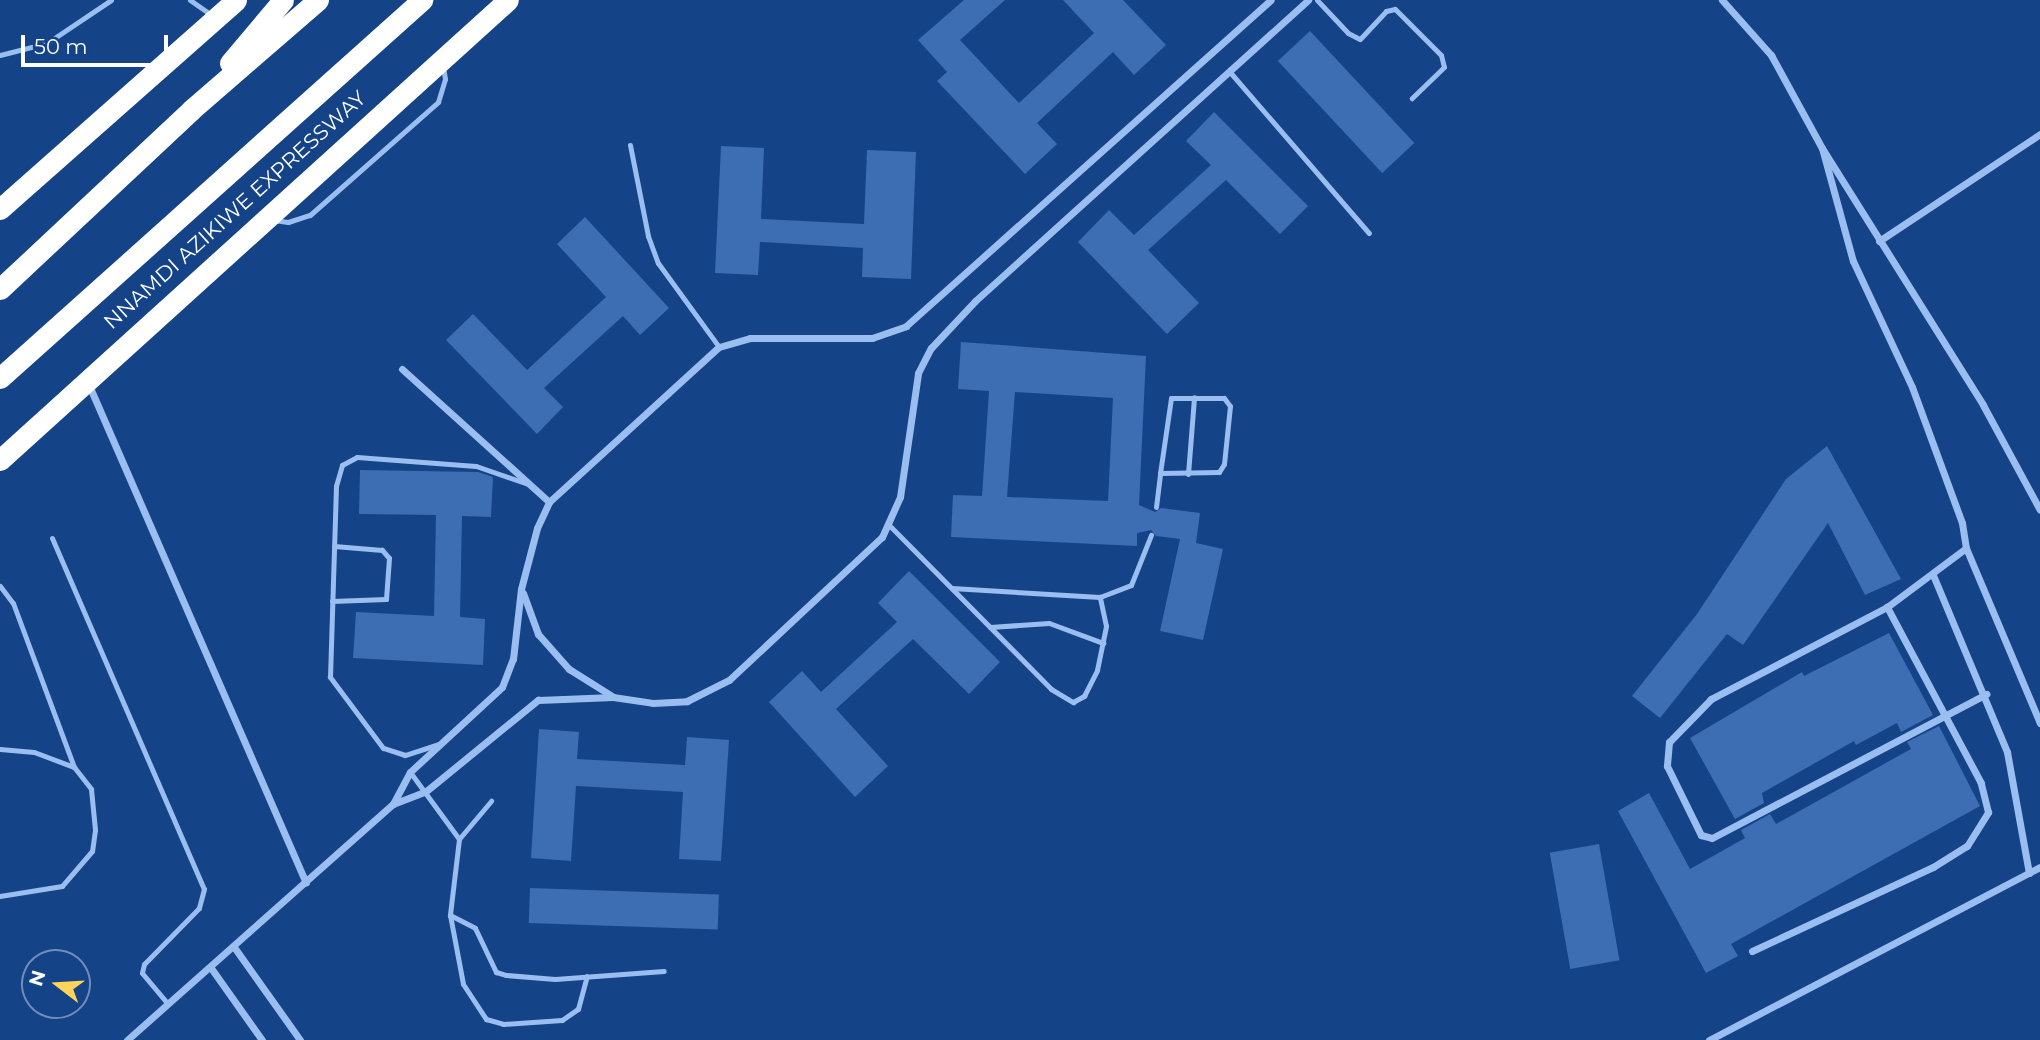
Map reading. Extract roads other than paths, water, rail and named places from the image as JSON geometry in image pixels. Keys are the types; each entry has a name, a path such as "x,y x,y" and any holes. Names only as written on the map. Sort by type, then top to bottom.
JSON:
{"highway":[{"path":"0,209 236,0"},
{"path":"191,110 283,0"},
{"path":"0,289 191,110 318,0"},
{"name":"NNAMDI AZIKIWE EXPRESSWAY","path":"0,378 422,0"},
{"name":"NNAMDI AZIKIWE EXPRESSWAY","path":"0,460 262,219 508,0"}],"street":[{"path":"127,1040 393,804 410,772 509,676 522,589 537,528 549,502 719,346 750,338 872,338 906,326 1270,0"},
{"path":"393,804 425,792 538,700 613,697 653,703 687,701 729,680 882,537 900,497 918,373 931,348 975,301 1308,0"},
{"path":"1722,0 1771,55 1822,148 1983,405 2040,510"},
{"path":"1879,241 2040,134"},
{"path":"1822,148 1853,261 1924,417 1962,523 1966,548 2040,723"},
{"path":"402,369 549,502"},
{"path":"86,379 306,883"},
{"path":"1966,548 1887,607 1711,699 1670,742 1667,766 1701,835 1716,837 1986,694"},
{"path":"1933,575 1986,694 2007,752 2028,873"},
{"path":"522,589 538,634 569,669 613,697"},
{"path":"1752,951 1933,867 1968,846 1982,828 1988,798 1887,607"},
{"path":"1709,1040 2040,867"},
{"path":"234,947 300,1040"},
{"path":"211,968 262,1040"}],"lane":[{"path":"0,55 47,43 111,0"},
{"path":"190,0 216,18"},
{"path":"1317,0 1348,33 1360,39 1386,11 1395,9 1441,55 1444,67 1412,99"},
{"path":"262,219 288,222 310,215 438,102 445,79 441,57"},
{"path":"1229,71 1369,233"},
{"path":"630,145 648,236 658,263 719,346"},
{"path":"1156,508 1160,473 1168,403 1171,398 1217,396 1230,406 1224,464 1219,472 1160,473"},
{"path":"1188,474 1195,397"},
{"path":"442,743 405,755 375,740 330,677 336,486 348,458 477,466 531,486"},
{"path":"888,524 1051,689 1073,702 1084,696 1097,670 1106,610 1100,597"},
{"path":"952,588 1100,597 1131,585 1150,535"},
{"path":"52,538 204,889 199,908 144,964 142,973 168,1004"},
{"path":"332,601 386,599 388,558 382,550 334,546"},
{"path":"0,586 13,603 74,767 91,789 92,851 62,886 0,896"},
{"path":"990,627 1049,622 1102,643"},
{"path":"0,749 34,752 74,767"},
{"path":"410,772 458,839"},
{"path":"491,801 458,839 450,915 463,984 486,1019 503,1024 562,1020 578,1009 587,976"},
{"path":"450,915 475,928 496,972 555,979 664,971"}]}
